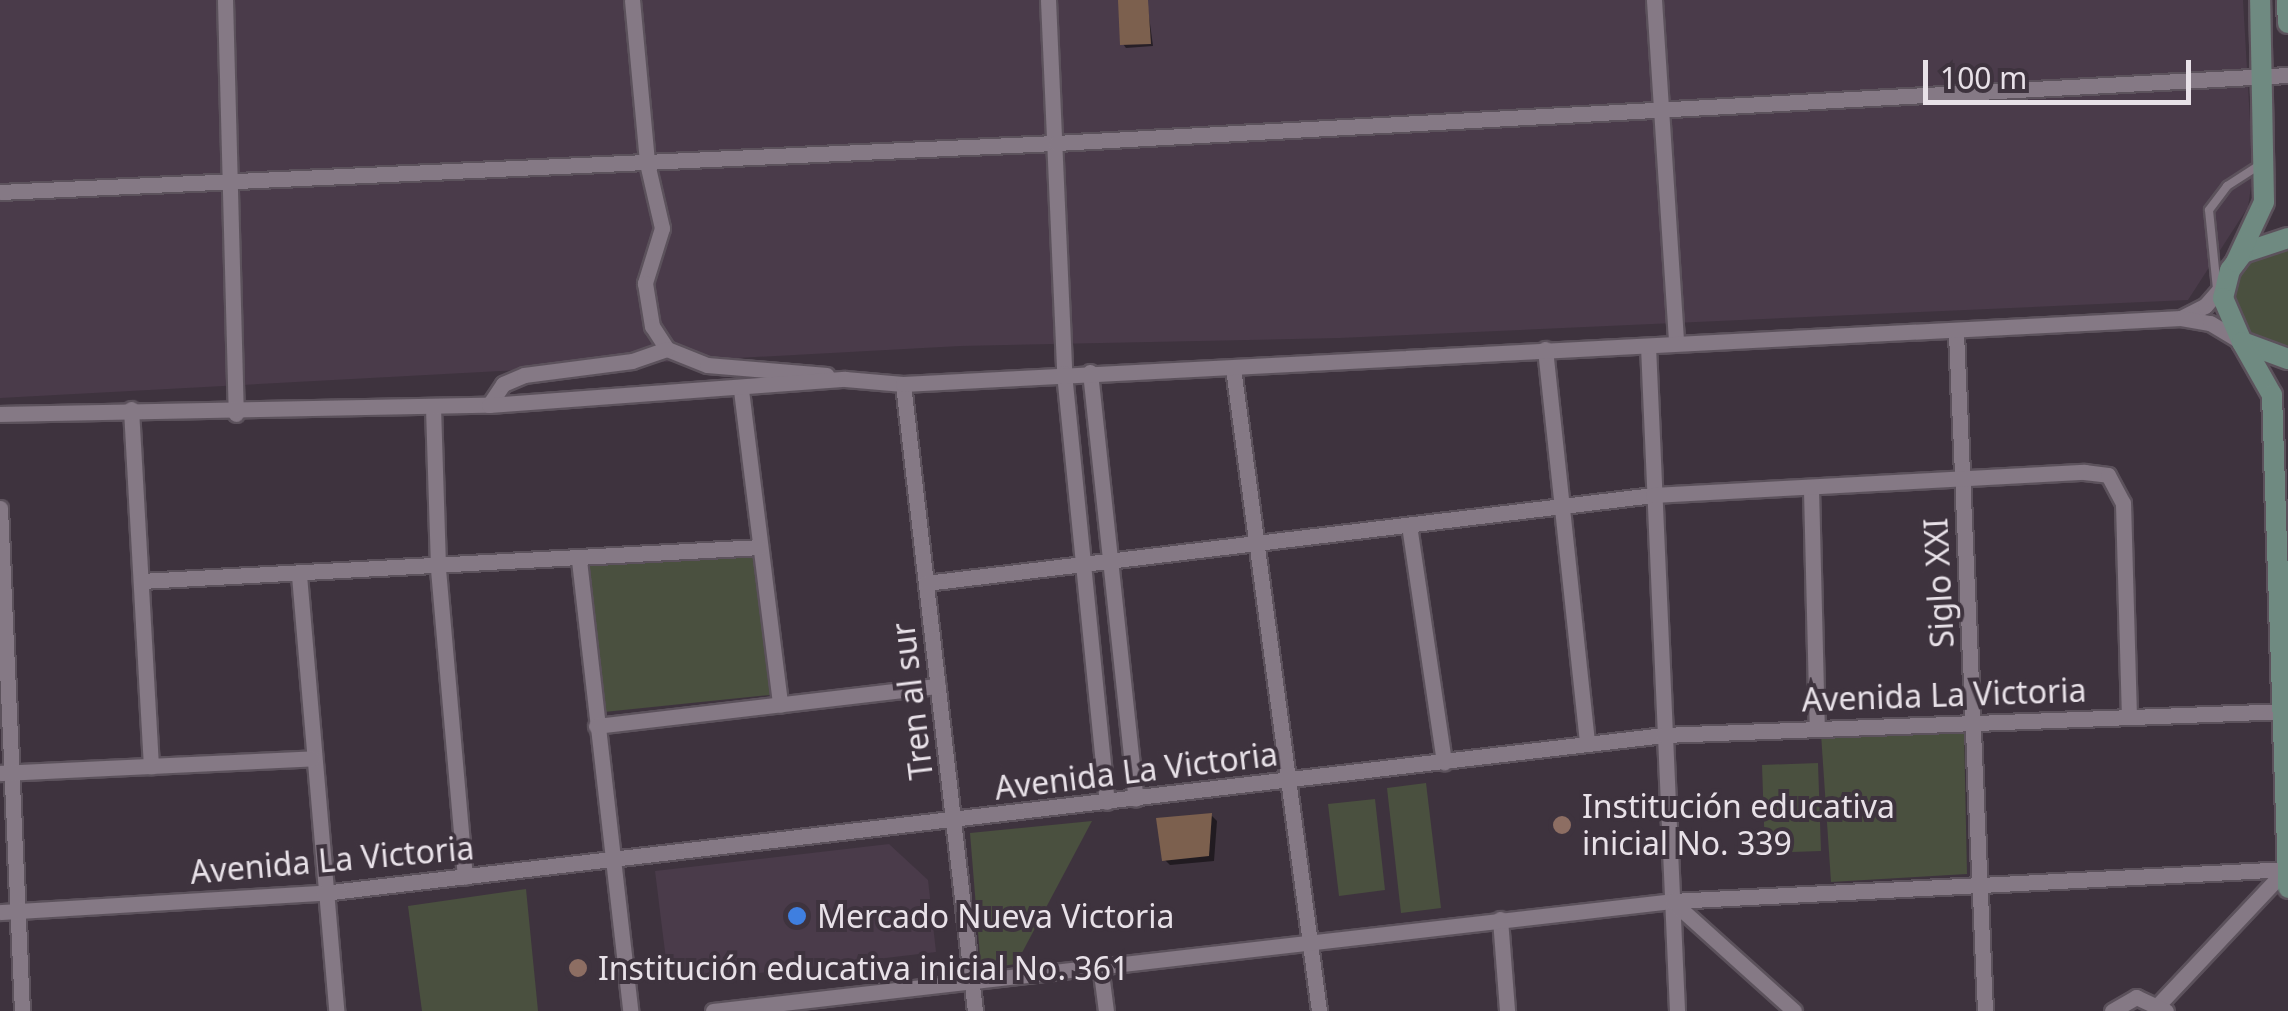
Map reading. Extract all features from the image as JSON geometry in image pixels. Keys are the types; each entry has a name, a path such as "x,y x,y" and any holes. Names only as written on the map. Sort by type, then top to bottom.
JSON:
{"street":[{"path":"226,0 236,414"},
{"path":"632,0 647,163 662,228 645,284 646,304 667,349"},
{"path":"1048,0 1064,373 1107,802"},
{"path":"1654,0 1676,341"},
{"path":"2112,1011 2136,997 2162,1008 2288,875 2272,395 2226,317 2226,278 2257,225 2267,160 2260,0"},
{"path":"2287,0 2288,23"},
{"path":"0,192 1056,143 2288,75"},
{"path":"2181,318 2262,242 2288,238"},
{"path":"489,404 503,384 524,375 632,361 667,349 707,365 903,384 1648,346 1676,341 1956,333 2181,318 2210,323 2241,342 2288,359"},
{"name":"Siglo XXI","path":"1956,333 1985,1011"},
{"path":"1648,346 1677,1011"},
{"path":"1545,349 1558,504 1587,744"},
{"path":"1233,368 1319,1011"},
{"path":"1090,372 1114,558 1136,799"},
{"path":"0,414 131,409 236,414 433,407 741,390 846,379"},
{"name":"Tren al sur","path":"903,384 975,1011"},
{"path":"741,390 780,705"},
{"path":"433,407 438,569 465,877"},
{"path":"131,409 151,766"},
{"path":"926,583 1558,504 1653,495 1961,482 2084,472 2108,475 2118,486 2129,715"},
{"path":"1811,488 1817,727"},
{"path":"0,508 6,773 22,1011"},
{"path":"1409,525 1444,762"},
{"path":"142,581 438,569 760,547"},
{"path":"580,560 610,860 630,1011"},
{"path":"300,575 323,893 336,1011"},
{"path":"596,726 938,686"},
{"name":"Avenida La Victoria","path":"0,912 323,893 1663,736 1973,720 2284,711"},
{"path":"6,773 313,758"},
{"path":"713,1011 1672,901 1979,883 2288,875"},
{"path":"1672,901 1794,1011"},
{"path":"1500,919 1508,1011"},
{"path":"1100,965 1106,1011"}],"lane":[{"path":"2226,278 2210,210 2227,186 2267,160"}],"shaded area":[{"path":"0,0 2243,0 2253,173 2248,207 2188,300 1339,338 960,346 0,398"},
{"name":"Mercado Nueva Victoria","path":"889,844 928,880 936,952 669,984 655,871"}],"green space":[{"path":"2288,248 2288,350 2269,349 2242,330 2232,299 2234,283 2254,257"},
{"path":"754,554 770,695 604,712 587,565"},
{"path":"1964,729 1967,874 1831,882 1821,734"},
{"path":"1818,763 1821,851 1765,853 1762,765"},
{"path":"1426,783 1441,908 1401,913 1387,788"},
{"path":"1375,799 1385,890 1339,896 1328,804"},
{"path":"1092,821 1016,964 981,969 970,833"},
{"path":"526,889 538,1011 422,1011 408,906"}],"building":[{"path":"1118,0 1148,0 1151,44 1120,45"},
{"path":"1212,813 1209,856 1162,861 1156,818"}],"place":[{"name":"Institución educativa inicial No. 339","path":"1562,825"},
{"name":"Mercado Nueva Victoria","path":"797,916"},
{"name":"Institución educativa inicial No. 361","path":"578,968"}]}
